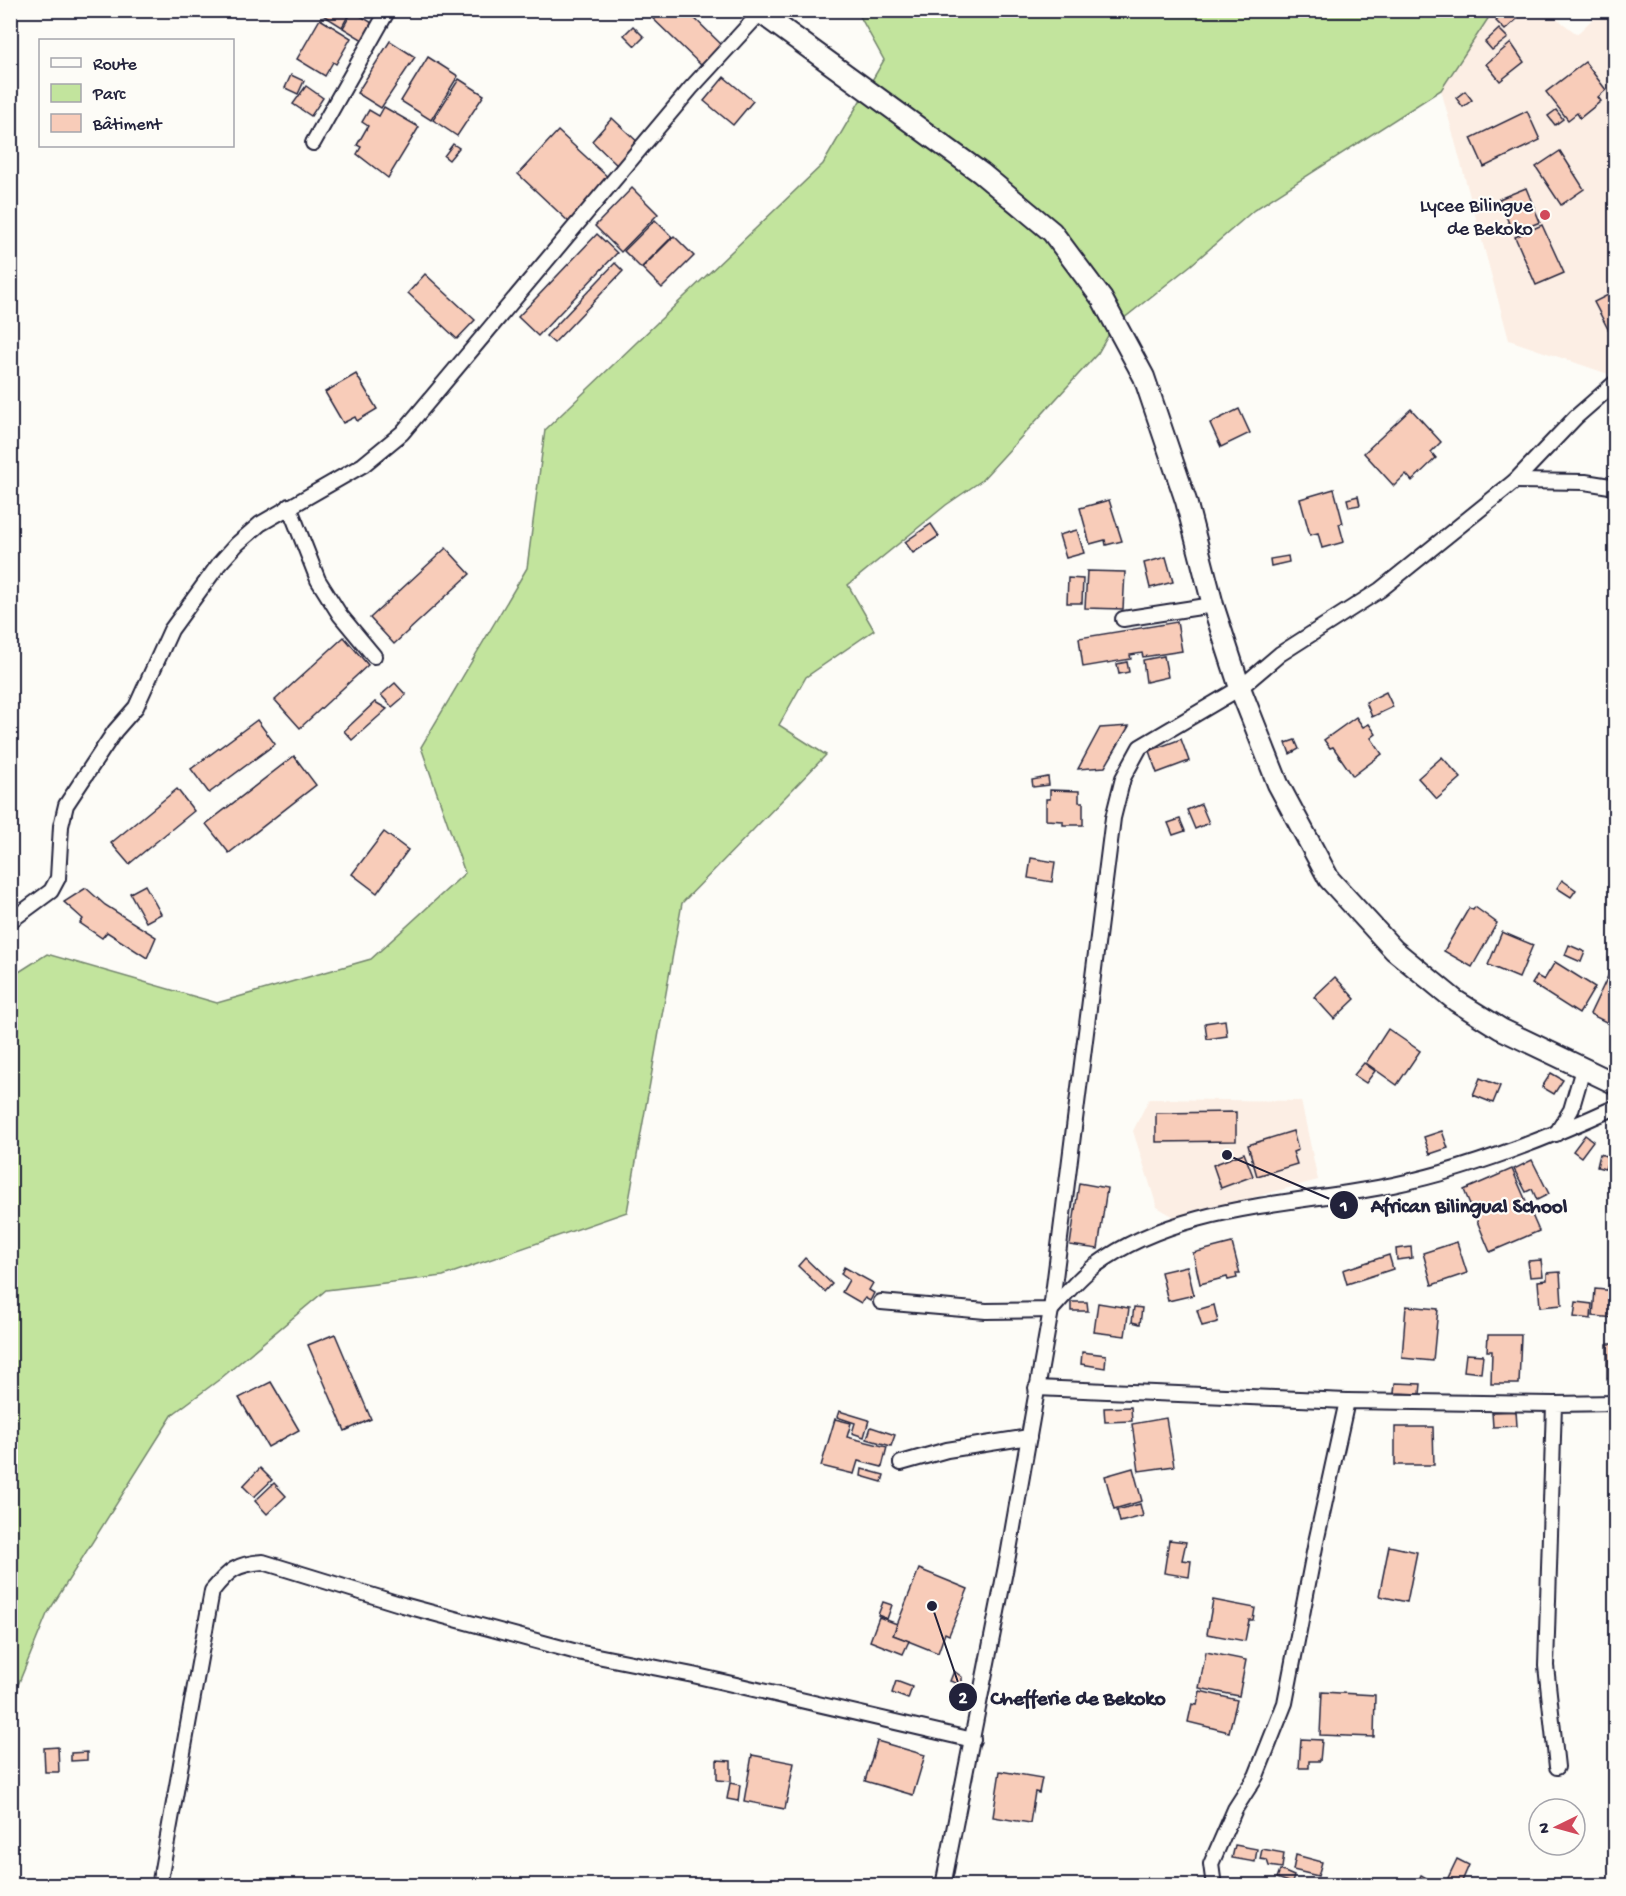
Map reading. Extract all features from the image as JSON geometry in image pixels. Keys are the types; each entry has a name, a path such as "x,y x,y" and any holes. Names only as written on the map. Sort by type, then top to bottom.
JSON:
{"main road":[{"path":"758,12 981,173 1052,232 1102,299 1144,377 1185,501 1213,605 1240,688 1278,784 1329,879 1394,950 1456,1001 1501,1029 1616,1084"}],"street":[{"path":"313,142 388,10"},
{"path":"13,919 51,891 58,878 61,826 66,805 84,774 136,707 171,630 237,544 260,524 363,465 402,433 691,88 758,12"},
{"path":"943,1886 973,1740 1051,1310 1113,818 1123,778 1140,747 1240,688 1289,648 1380,590 1515,480 1576,417 1616,382"},
{"path":"1515,480 1585,483 1616,487"},
{"path":"289,506 318,580 340,615 374,656"},
{"path":"1123,619 1213,605"},
{"path":"1555,1136 1571,1110 1583,1069"},
{"path":"881,1302 986,1311 1051,1310 1095,1265 1129,1245 1158,1232 1258,1206 1393,1185 1458,1169 1555,1136 1616,1107"},
{"path":"1036,1388 1347,1401 1616,1403"},
{"path":"1214,1886 1211,1864 1235,1809 1257,1776 1285,1703 1316,1542 1347,1401"},
{"path":"1554,1404 1546,1666 1557,1767"},
{"path":"900,1463 947,1450 1029,1437"},
{"path":"159,1886 212,1591 226,1574 243,1563 263,1562 403,1605 577,1652 693,1675 973,1740"}],"shaded area":[{"name":"Lycee Bilingue de Bekoko","path":"1493,11 1547,11 1577,34 1601,11 1615,11 1614,376 1509,340 1441,90"},
{"path":"1149,1099 1301,1101 1318,1180 1176,1218 1157,1207 1133,1131"}],"green space":[{"path":"857,11 1493,11 1441,90 1254,210 1191,265 1113,327 1098,353 981,481 946,505 848,585 874,630 806,677 779,725 826,755 682,903 627,1212 443,1276 326,1290 220,1379 173,1414 47,1614 11,1702 11,977 47,954 217,1003 371,959 465,873 421,747 527,568 545,430 823,164 884,60"}],"building":[{"path":"315,10 351,10 342,27"},
{"path":"353,10 361,10 359,15 377,26 366,42 343,28"},
{"path":"644,10 686,10 723,46 703,67"},
{"path":"1507,10 1517,19 1505,30 1496,21"},
{"path":"320,19 351,38 336,64 333,62 325,76 297,59"},
{"path":"633,26 644,37 635,46 624,35"},
{"path":"1499,29 1508,38 1492,50 1485,42"},
{"path":"390,41 415,57 381,108 357,93"},
{"path":"1511,43 1524,62 1500,81 1486,64"},
{"path":"428,57 458,76 431,120 401,101"},
{"path":"1585,62 1606,90 1598,97 1601,101 1580,118 1577,113 1568,120 1546,92"},
{"path":"291,75 304,81 298,94 285,88"},
{"path":"724,77 753,101 733,125 704,101"},
{"path":"459,79 484,95 457,136 433,120"},
{"path":"306,86 323,98 311,116 293,104"},
{"path":"1465,91 1472,100 1463,107 1456,98"},
{"path":"384,107 419,127 388,178 357,154 361,147 357,145 368,126 362,122 369,110 379,116"},
{"path":"1556,110 1563,119 1555,125 1548,116"},
{"path":"1527,111 1540,140 1484,167 1471,138"},
{"path":"612,118 642,146 621,169 592,141"},
{"path":"558,131 611,180 570,223 518,174"},
{"path":"453,144 459,148 449,160 444,156"},
{"path":"1560,151 1584,189 1561,205 1536,167"},
{"path":"632,188 658,214 621,252 595,226"},
{"path":"1526,188 1540,222 1513,233 1499,199"},
{"path":"655,220 672,237 641,268 624,251"},
{"path":"1542,225 1564,273 1536,285 1515,237"},
{"path":"597,234 617,253 538,336 518,317"},
{"path":"674,236 694,256 662,288 642,268"},
{"path":"615,263 623,271 554,343 546,336"},
{"path":"425,274 475,320 457,339 408,293"},
{"path":"1616,291 1616,325 1608,329 1594,302"},
{"path":"356,374 377,409 357,421 355,417 343,423 325,392"},
{"path":"1239,409 1250,433 1221,447 1210,423"},
{"path":"1411,409 1441,442 1431,452 1436,458 1412,481 1406,474 1394,486 1364,453"},
{"path":"1334,489 1343,523 1339,524 1344,542 1322,548 1318,533 1310,535 1300,499"},
{"path":"1358,496 1360,505 1349,507 1347,499"},
{"path":"1109,500 1122,541 1106,545 1105,540 1090,544 1080,508"},
{"path":"931,524 939,536 913,553 905,542"},
{"path":"1077,530 1084,553 1066,558 1059,535"},
{"path":"446,548 470,574 394,644 370,618"},
{"path":"1288,556 1289,562 1271,566 1270,559"},
{"path":"1166,557 1173,582 1150,588 1144,563"},
{"path":"1087,571 1125,572 1123,609 1085,608"},
{"path":"1068,578 1083,579 1082,603 1067,603"},
{"path":"1177,622 1182,651 1143,657 1142,653 1130,655 1131,659 1083,667 1079,638"},
{"path":"344,637 368,665 300,728 275,700"},
{"path":"1164,656 1168,677 1146,682 1143,660"},
{"path":"1127,662 1129,672 1119,674 1117,664"},
{"path":"395,683 406,695 392,707 381,695"},
{"path":"1386,692 1393,707 1372,717 1366,702"},
{"path":"375,702 387,709 352,740 344,731"},
{"path":"1356,717 1363,727 1369,724 1376,734 1371,738 1382,754 1353,776 1333,747 1330,748 1324,740"},
{"path":"257,720 275,744 209,793 191,769"},
{"path":"1129,726 1105,767 1078,769 1100,728"},
{"path":"1181,739 1189,761 1157,773 1149,751"},
{"path":"1295,740 1299,749 1290,754 1286,743"},
{"path":"294,756 316,785 229,853 206,824"},
{"path":"1442,757 1461,778 1437,799 1418,778"},
{"path":"1048,777 1049,785 1033,787 1032,780"},
{"path":"177,789 194,811 129,864 111,843"},
{"path":"1050,790 1079,791 1079,802 1083,802 1083,825 1063,825 1063,821 1046,820 1046,799 1050,799"},
{"path":"1201,804 1209,823 1195,829 1187,810"},
{"path":"1180,819 1185,831 1173,835 1168,823"},
{"path":"384,832 408,850 377,893 352,874"},
{"path":"1031,858 1055,862 1052,882 1028,878"},
{"path":"1562,880 1576,890 1571,897 1557,888"},
{"path":"145,885 161,914 146,922 130,893"},
{"path":"86,888 105,905 156,937 147,958 107,932 102,938 80,923 83,919 64,902"},
{"path":"1475,907 1497,923 1472,967 1444,951 1469,908 1473,910"},
{"path":"1502,932 1533,945 1519,978 1488,965"},
{"path":"1569,945 1585,952 1581,962 1565,955"},
{"path":"1555,962 1595,987 1579,1014 1532,984 1537,976 1544,980"},
{"path":"1611,970 1616,972 1616,1027 1590,1014"},
{"path":"1335,977 1355,999 1334,1019 1314,997"},
{"path":"1225,1020 1227,1036 1207,1039 1205,1023"},
{"path":"1388,1029 1420,1051 1397,1085 1366,1063"},
{"path":"1364,1063 1375,1071 1366,1083 1354,1075"},
{"path":"1551,1073 1563,1080 1554,1094 1542,1087"},
{"path":"1480,1078 1500,1086 1493,1103 1473,1095"},
{"path":"1236,1112 1236,1141 1156,1142 1156,1113"},
{"path":"1293,1131 1298,1150 1293,1152 1297,1164 1257,1176 1248,1145"},
{"path":"1442,1131 1448,1148 1430,1154 1424,1137"},
{"path":"1585,1135 1593,1141 1581,1157 1573,1151"},
{"path":"1244,1153 1253,1176 1221,1188 1213,1165"},
{"path":"1600,1154 1609,1157 1605,1169 1597,1167"},
{"path":"1532,1160 1549,1194 1537,1200 1532,1189 1526,1192 1514,1169"},
{"path":"1512,1169 1539,1231 1490,1252 1464,1190"},
{"path":"1079,1183 1107,1188 1098,1249 1070,1245"},
{"path":"1457,1242 1467,1273 1432,1285 1423,1253"},
{"path":"1232,1243 1240,1274 1236,1274 1237,1278 1228,1280 1227,1277 1200,1284 1193,1253"},
{"path":"1411,1247 1412,1258 1397,1260 1396,1249"},
{"path":"1389,1255 1393,1269 1347,1284 1343,1270"},
{"path":"805,1258 832,1284 825,1292 798,1266"},
{"path":"1541,1260 1543,1276 1530,1277 1528,1261"},
{"path":"1187,1266 1194,1295 1168,1301 1161,1272"},
{"path":"844,1267 873,1283 869,1290 874,1293 870,1301 865,1298 861,1303 842,1292 849,1280 841,1274"},
{"path":"1560,1272 1562,1305 1540,1307 1538,1281 1547,1280 1547,1273"},
{"path":"1595,1289 1616,1291 1616,1318 1593,1316"},
{"path":"1071,1302 1087,1302 1088,1311 1071,1311"},
{"path":"1576,1302 1592,1304 1591,1319 1574,1317"},
{"path":"1098,1303 1129,1308 1125,1336 1094,1332"},
{"path":"1214,1305 1218,1322 1202,1326 1197,1310"},
{"path":"1406,1306 1438,1309 1433,1361 1402,1358"},
{"path":"1134,1307 1142,1308 1140,1324 1132,1322"},
{"path":"335,1334 371,1419 345,1431 308,1345"},
{"path":"1488,1335 1521,1335 1519,1384 1491,1384 1492,1351 1487,1351"},
{"path":"1607,1344 1616,1344 1616,1378 1607,1379"},
{"path":"1082,1352 1106,1355 1105,1368 1081,1364"},
{"path":"1466,1354 1483,1355 1481,1373 1464,1371"},
{"path":"271,1382 299,1430 268,1447 239,1398"},
{"path":"1395,1383 1421,1384 1420,1394 1394,1393"},
{"path":"1131,1407 1132,1421 1105,1422 1104,1408"},
{"path":"839,1411 869,1420 864,1437 852,1433 855,1423 837,1417"},
{"path":"1516,1411 1517,1426 1493,1427 1492,1412"},
{"path":"1166,1418 1174,1466 1139,1471 1132,1424"},
{"path":"835,1419 851,1423 847,1437 887,1447 882,1467 858,1461 854,1474 821,1466"},
{"path":"871,1427 895,1435 891,1446 867,1439"},
{"path":"1395,1427 1433,1427 1434,1465 1395,1465"},
{"path":"260,1468 272,1480 254,1497 243,1486"},
{"path":"1133,1468 1142,1501 1114,1509 1105,1476"},
{"path":"862,1469 884,1475 882,1482 861,1476"},
{"path":"274,1483 286,1496 267,1514 255,1501"},
{"path":"1140,1504 1143,1516 1120,1522 1117,1510"},
{"path":"1169,1540 1186,1542 1182,1560 1191,1561 1189,1577 1164,1573"},
{"path":"1389,1546 1417,1552 1407,1602 1379,1596"},
{"path":"919,1569 968,1589 949,1635 945,1633 938,1653 893,1635"},
{"path":"1213,1600 1255,1608 1253,1620 1249,1620 1245,1641 1207,1634"},
{"path":"883,1602 892,1605 887,1619 878,1615"},
{"path":"879,1617 897,1624 893,1635 909,1641 903,1654 870,1641"},
{"path":"1206,1652 1246,1660 1239,1696 1199,1688"},
{"path":"954,1671 962,1677 962,1685 950,1681"},
{"path":"896,1681 912,1687 908,1699 892,1693"},
{"path":"1200,1691 1237,1700 1229,1732 1188,1722 1192,1704 1197,1705"},
{"path":"1322,1692 1375,1695 1374,1737 1320,1735"},
{"path":"1301,1739 1322,1740 1320,1761 1309,1761 1309,1768 1299,1768"},
{"path":"877,1741 925,1755 913,1795 865,1781"},
{"path":"58,1747 59,1772 45,1772 44,1748"},
{"path":"87,1752 87,1760 71,1761 71,1753"},
{"path":"752,1755 794,1763 785,1809 744,1801"},
{"path":"717,1760 731,1761 731,1781 717,1780"},
{"path":"1000,1771 1042,1778 1039,1793 1035,1792 1030,1823 993,1817"},
{"path":"730,1783 740,1785 738,1801 727,1799"},
{"path":"1235,1845 1257,1849 1255,1862 1232,1858"},
{"path":"1262,1849 1284,1853 1282,1868 1269,1866 1267,1860 1260,1859"},
{"path":"1296,1855 1322,1862 1318,1876 1293,1870"},
{"path":"1457,1859 1469,1865 1460,1886 1448,1886 1445,1884"},
{"path":"1280,1870 1294,1876 1292,1883 1277,1878"},
{"path":"1421,1875 1430,1880 1428,1886 1416,1886"}],"place":[{"name":"Lycee Bilingue de Bekoko","path":"1545,215"},
{"name":"African Bilingual School","path":"1227,1155"},
{"name":"Chefferie de Bekoko","path":"932,1606"}]}
